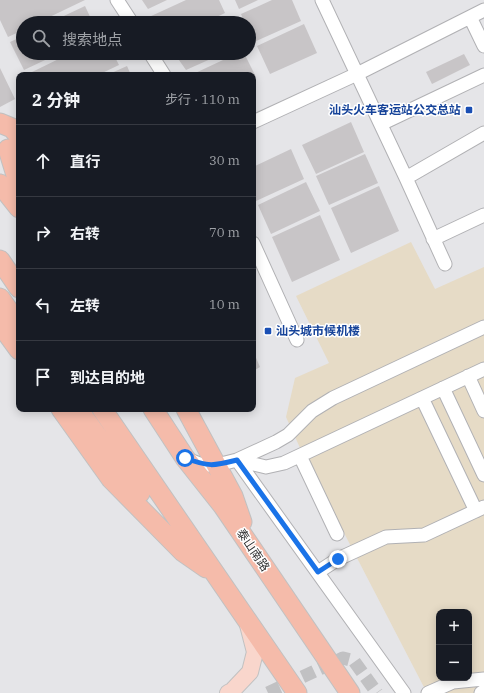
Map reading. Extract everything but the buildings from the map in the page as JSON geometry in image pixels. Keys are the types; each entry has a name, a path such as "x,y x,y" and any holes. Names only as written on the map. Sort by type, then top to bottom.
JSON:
{"highway":[{"path":"0,123 12,128 9,141 16,172"},
{"path":"9,141 16,161"},
{"path":"0,184 16,204"},
{"path":"0,260 16,284"},
{"path":"0,298 16,321"},
{"path":"0,324 16,346"},
{"path":"63,412 111,479 183,552 216,574"},
{"path":"80,412 134,487 203,556"},
{"path":"104,412 297,693"},
{"path":"156,412 233,496 251,546"},
{"path":"175,412 201,463"},
{"path":"187,412 201,463"},
{"name":"泰山南路","path":"201,463 223,506 350,693"}],"main road":[{"path":"228,693 232,691 250,672 254,652 247,620"}],"street":[{"path":"117,0 127,16"},
{"path":"322,0 445,264"},
{"path":"256,121 357,74 484,10"},
{"path":"470,17 484,46"},
{"path":"154,60 162,72"},
{"path":"381,124 484,75"},
{"path":"406,178 484,133"},
{"path":"434,239 484,215"},
{"path":"256,250 297,340"},
{"path":"237,460 276,442 288,434 312,411 333,398 484,327"},
{"path":"201,463 237,460 266,467 284,463 468,376 484,370"},
{"path":"468,376 484,411"},
{"path":"443,388 484,475"},
{"path":"318,572 338,559 386,537 424,536 480,509 422,398"},
{"path":"300,456 337,534"},
{"path":"237,460 404,693"},
{"path":"428,693 453,682 484,679"}],"shaded area":[{"path":"411,242 435,289 484,267 484,693 427,693 301,450 286,417 295,378 329,363 296,296"}],"tunnel":[{"path":"268,693 343,658 354,661 377,693"}],"place":[{"name":"汕头火车客运站公交总站","path":"469,110"},
{"name":"汕头城市候机楼","path":"268,331"}],"route":[{"path":"185,458 202,464 217,465 237,460 318,572 338,559"}]}
